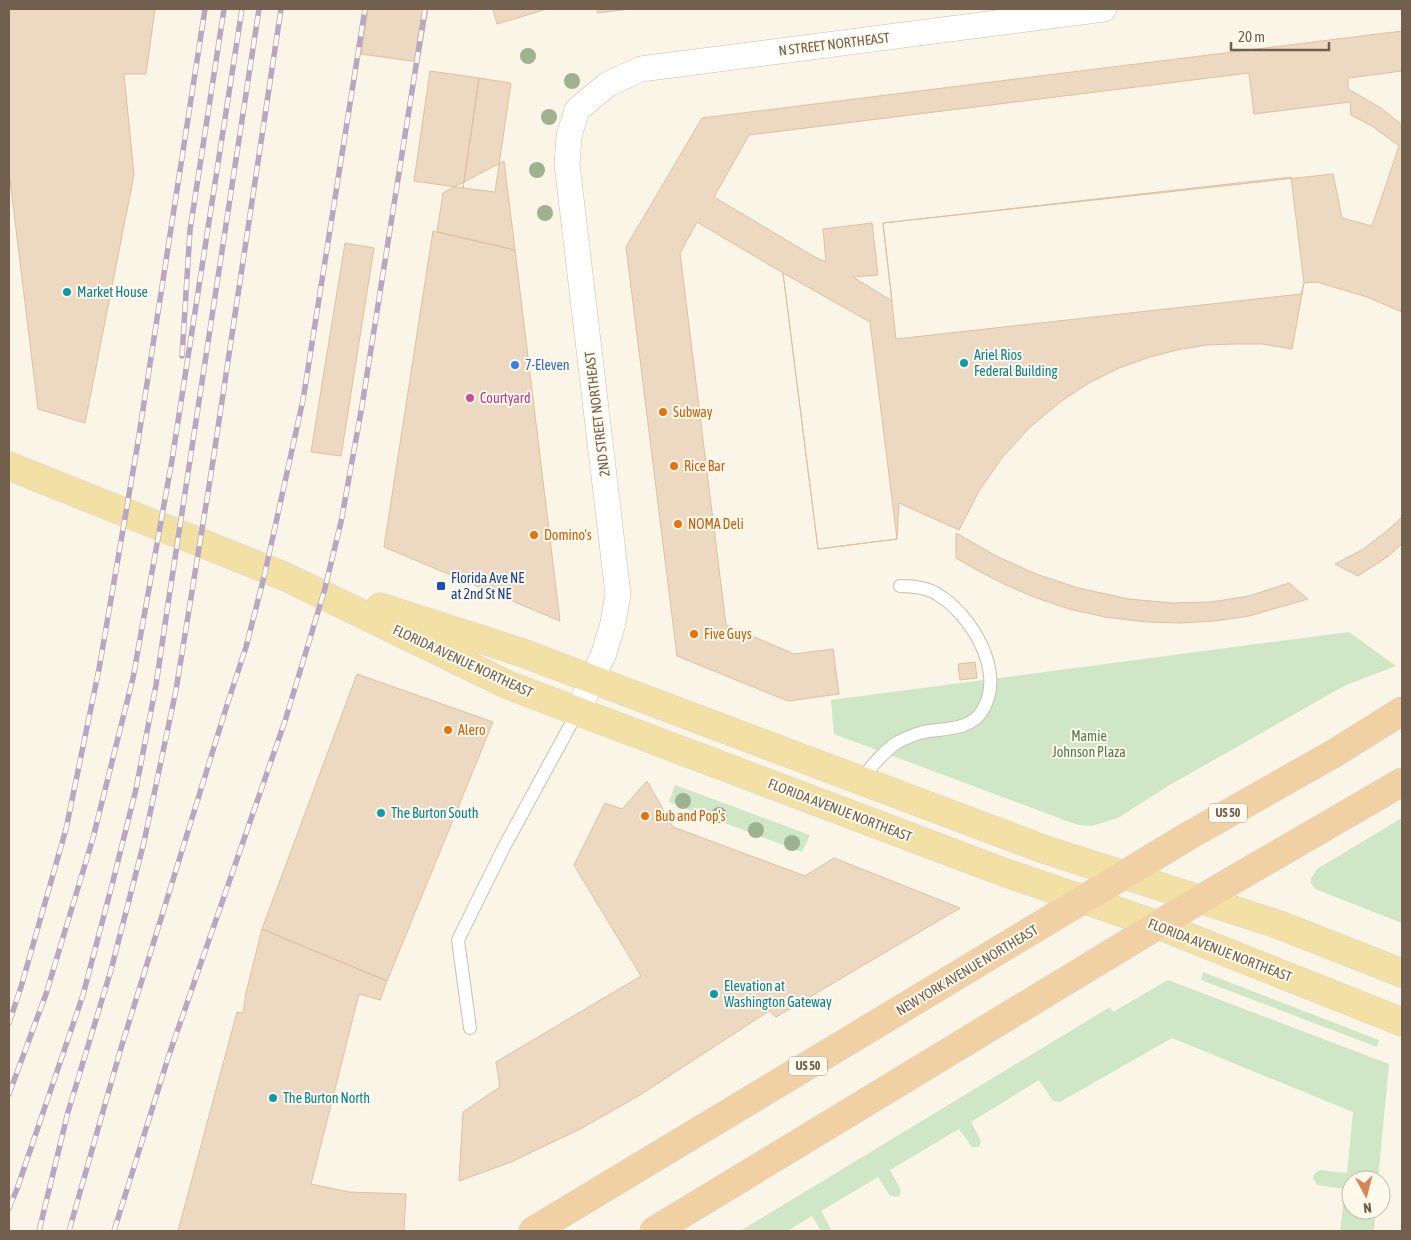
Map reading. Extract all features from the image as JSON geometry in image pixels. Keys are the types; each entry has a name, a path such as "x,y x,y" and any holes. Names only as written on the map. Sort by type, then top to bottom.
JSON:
{"highway":[{"name":"NEW YORK AVENUE NORTHEAST","path":"533,1231 1190,835 1333,754 1402,711"},
{"path":"654,1231 1199,900 1402,782"}],"main road":[{"name":"FLORIDA AVENUE NORTHEAST","path":"9,466 286,577 520,652 1043,849 1276,924 1402,973"},
{"name":"FLORIDA AVENUE NORTHEAST","path":"286,577 508,685 1006,873 1158,925 1402,1022"}],"street":[{"name":"N STREET NORTHEAST","path":"577,110 608,84 641,69 1104,9"},
{"name":"2ND STREET NORTHEAST","path":"577,110 569,136 567,164 618,594 613,623 604,653 578,711"}],"lane":[{"path":"860,780 881,756 897,743 924,732 966,724 982,712 989,695 991,675 982,642 964,616 937,594 917,586 900,586"},
{"path":"470,1028 458,940 503,849 578,711"}],"green space":[{"name":"Mamie Johnson Plaza","path":"1349,632 1396,666 1344,686 1168,786 1118,818 1091,826 1079,825 1064,820 834,734 831,700"},
{"path":"675,785 810,835 802,852 669,802"},
{"path":"1402,818 1402,923 1315,889 1311,883 1311,878 1317,869"},
{"path":"1203,972 1379,1040 1377,1047 1201,980"},
{"path":"1168,980 1389,1064 1379,1170 1347,1170 1353,1112 1172,1038 1060,1102 1053,1101 1039,1080 971,1122 981,1141 979,1147 972,1147 959,1129 890,1170 901,1190 899,1197 890,1196 878,1177 821,1211 831,1229 830,1231 821,1231 812,1216 787,1231 740,1231 1110,1007 1113,1012"},
{"path":"1320,1170 1341,1172 1341,1188 1317,1185 1313,1178 1314,1174"},
{"path":"1341,1220 1375,1220 1374,1231 1340,1231"}],"building":[{"name":"Market House","path":"9,9 155,9 146,74 124,74 134,175 85,423 38,409 9,172"},
{"path":"368,9 428,9 419,62 361,54"},
{"path":"493,9 547,9 497,24"},
{"path":"597,9 630,9 597,13"},
{"name":"Ariel Rios Federal Building","path":"1402,31 1402,71 1348,78 1348,89 1381,108 1402,125 1402,312 1367,297 1317,282 1304,283 1292,349 1262,344 1206,345 1150,357 1119,368 1089,383 1063,400 1030,427 1001,459 979,491 959,530 899,503 897,539 818,549 783,273 697,222 680,253 726,625 794,654 833,649 839,694 788,701 677,656 626,247 702,118","holes":["1249,73 1254,114 1350,102 1351,115 1372,126 1399,146 1372,226 1342,218 1333,174 883,223 892,301 853,277 878,275 872,223 823,229 826,262 714,197 749,135"]},
{"path":"430,71 479,78 463,188 414,181"},
{"path":"479,78 511,83 495,192 463,188"},
{"path":"504,161 515,250 437,232 443,193"},
{"path":"1291,177 1304,283 1301,294 896,339 883,223"},
{"name":"Courtyard","path":"433,231 515,250 560,621 384,547"},
{"path":"345,243 374,248 341,456 311,452"},
{"path":"783,273 870,322 897,539 818,549"},
{"path":"1402,517 1402,544 1387,557 1358,576 1335,564 1362,550"},
{"path":"956,533 996,556 1036,574 1078,588 1129,599 1172,603 1211,602 1249,596 1289,583 1308,599 1249,616 1215,621 1146,622 1105,617 1069,609 1034,597 973,568 956,558"},
{"path":"975,662 977,678 960,680 958,664"},
{"name":"The Burton South","path":"357,674 493,722 387,981 262,929"},
{"name":"Elevation at Washington Gateway","path":"647,781 673,827 805,876 834,858 960,908 776,1017 769,1011 640,1095 580,1129 511,1162 459,1181 463,1112 500,1087 496,1062 641,976 574,865 605,803 622,809"},
{"name":"The Burton North","path":"262,929 387,981 380,1000 359,994 311,1184 349,1192 406,1194 404,1231 178,1231 237,1012 243,1013"}],"railway":[{"path":"9,1023 66,829 99,669 137,448 205,9"},
{"path":"182,356 190,230 224,9"},
{"path":"9,1094 46,994 93,838 133,678 172,460 242,9"},
{"path":"9,1208 83,995 136,789 156,685 259,9"},
{"path":"39,1231 68,1112 111,970 144,842 176,690 211,474 281,9"},
{"path":"69,1231 121,1048 246,647 264,577 303,400 365,9"},
{"path":"114,1231 169,1055 285,721 324,592 341,522 362,406 425,9"}],"place":[{"name":"Market House","path":"67,292"},
{"name":"Ariel Rios Federal Building","path":"964,363"},
{"name":"7-Eleven","path":"515,365"},
{"name":"Courtyard","path":"470,398"},
{"name":"Subway","path":"663,412"},
{"name":"Rice Bar","path":"674,466"},
{"name":"NOMA Deli","path":"678,524"},
{"name":"Domino's","path":"534,535"},
{"name":"Florida Ave NE at 2nd St NE","path":"441,586"},
{"name":"Five Guys","path":"694,634"},
{"name":"Alero","path":"448,730"},
{"name":"The Burton South","path":"381,813"},
{"name":"Bub and Pop's","path":"645,816"},
{"name":"Elevation at Washington Gateway","path":"714,994"},
{"name":"The Burton North","path":"273,1098"}]}
